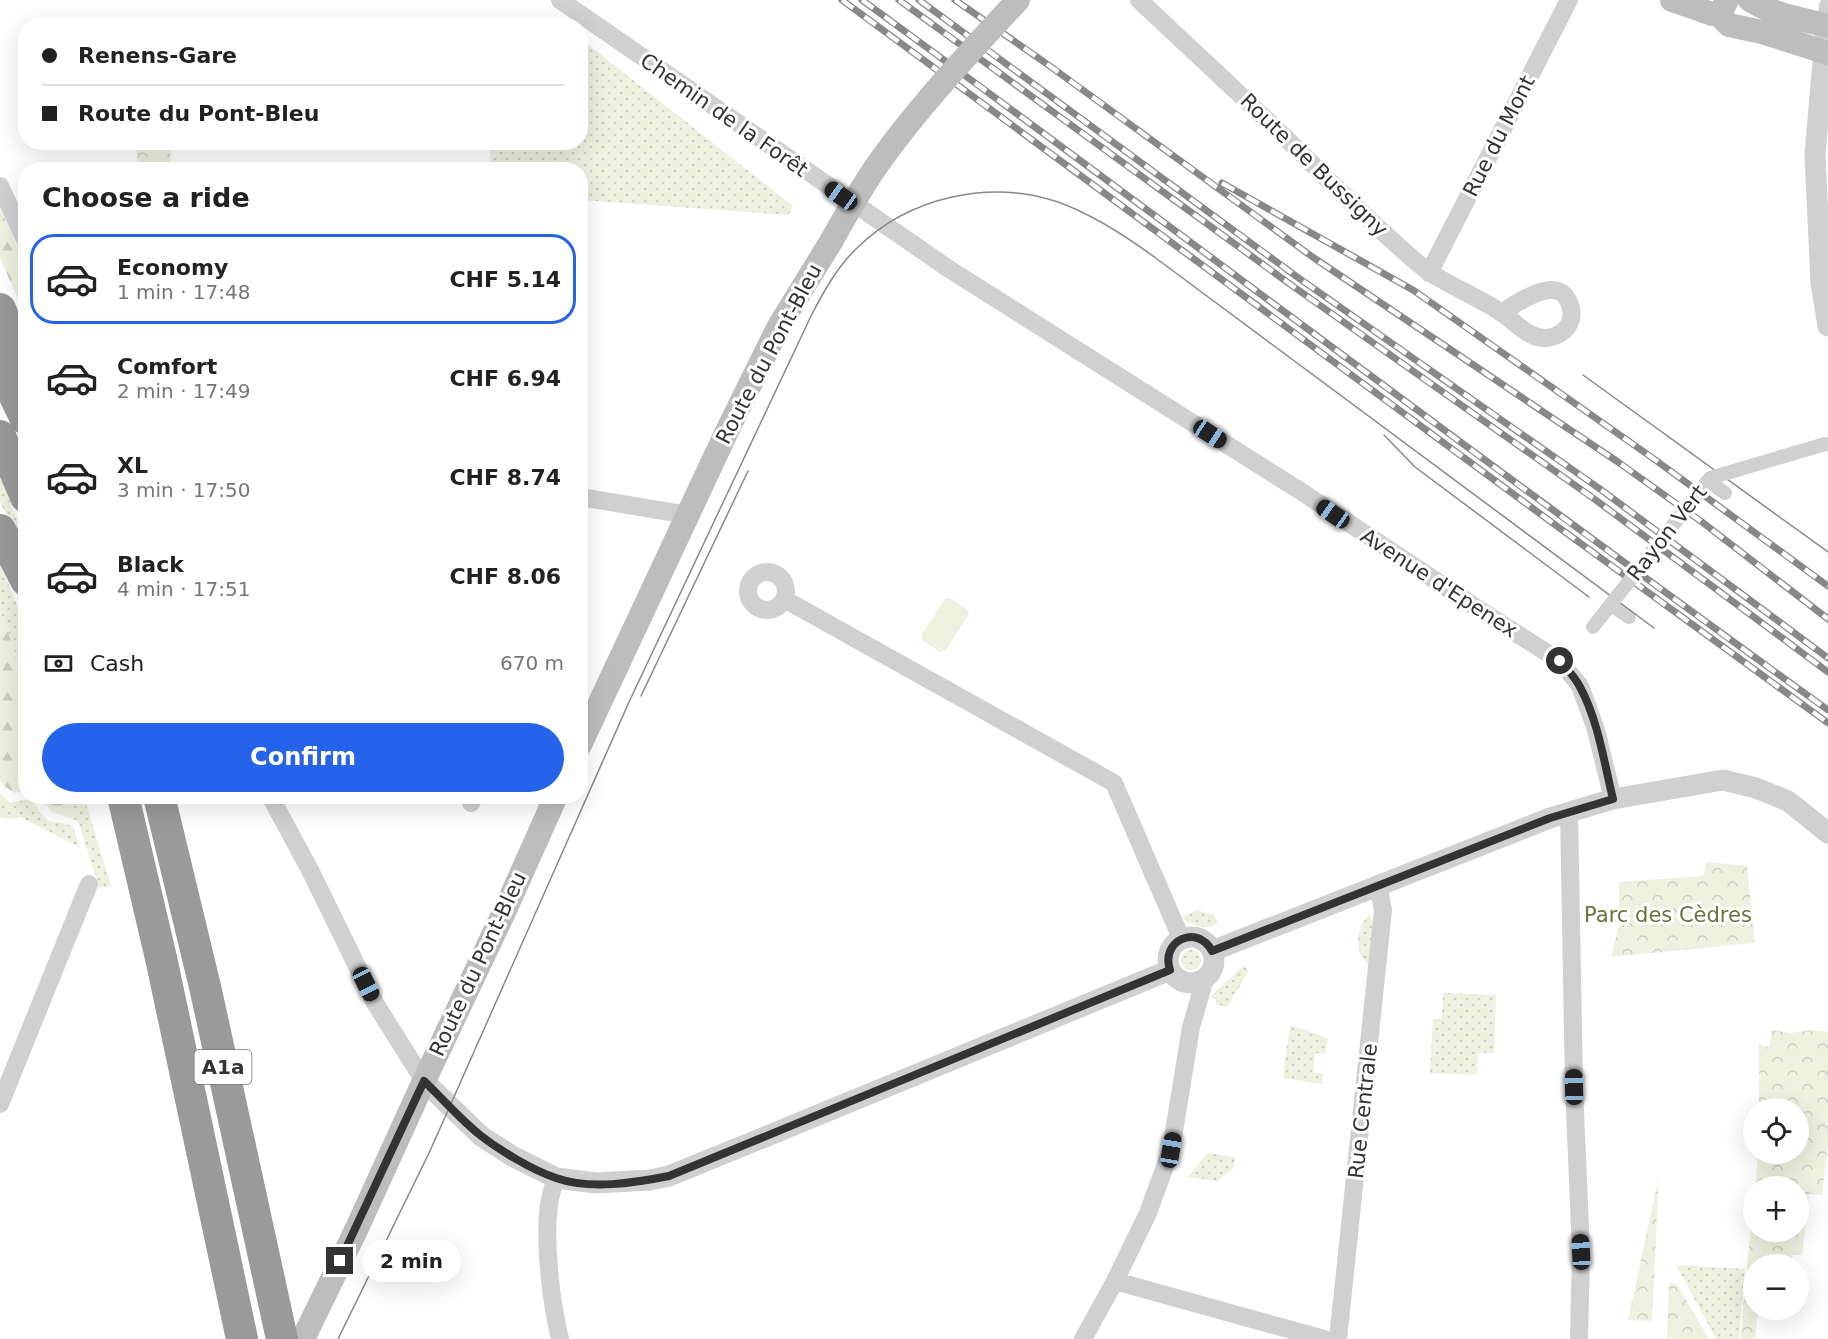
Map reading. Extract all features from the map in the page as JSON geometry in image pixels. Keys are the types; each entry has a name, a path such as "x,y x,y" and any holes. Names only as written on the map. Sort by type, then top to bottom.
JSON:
{"highway":[{"path":"0,309 18,352"},
{"path":"0,365 18,402"},
{"path":"0,436 18,478"},
{"path":"0,530 18,565"},
{"name":"A1a","path":"111,804 192,1108"},
{"name":"A1a","path":"125,804 157,937 242,1339"},
{"name":"A1a","path":"161,804 206,991 282,1339"}],"main road":[{"name":"Route du Pont-Bleu","path":"588,726 710,466 780,326 860,192 897,138 1017,0"},
{"path":"1672,0 1712,14 1724,8 1725,22 1734,28 1762,32 1826,52"},
{"path":"1750,0 1761,7 1785,15 1827,19"},
{"name":"Route du Pont-Bleu","path":"303,1339 357,1228 552,804"}],"street":[{"name":"Chemin de la Forêt","path":"560,0 586,18"},
{"name":"Route de Bussigny","path":"1139,0 1363,215 1429,273 1501,313"},
{"name":"Rue du Mont","path":"1429,273 1569,0"},
{"path":"1827,19 1826,52 1815,155 1821,283 1828,326"},
{"name":"Chemin de la Forêt","path":"588,20 831,190 949,269"},
{"path":"0,186 18,225"},
{"name":"Avenue d'Epenex","path":"949,269 1302,492 1560,661 1580,686 1596,730 1613,799"},
{"name":"Rayon Vert","path":"1593,627 1710,478 1827,444"},
{"path":"1708,480 1725,493"},
{"path":"588,497 688,515"},
{"path":"784,599 1114,783 1177,929 1179,940"},
{"path":"1611,605 1629,618"},
{"path":"1212,951 1569,811 1613,799 1722,780 1756,788 1788,801 1828,833"},
{"path":"274,804 310,870 375,1003 424,1081 481,1136 512,1156 556,1178 573,1182 608,1183 650,1180 669,1176 1170,970"},
{"path":"1569,811 1574,1098 1581,1252 1579,1339"},
{"path":"0,1104 88,884"},
{"name":"Rue Centrale","path":"1338,1339 1383,910 1378,884"},
{"path":"1186,937 1199,938 1212,951 1215,959 1214,967 1205,980 1195,984 1185,983 1179,981 1170,970 1168,956 1170,949 1179,940 1186,937"},
{"path":"1083,1339 1115,1281 1148,1213 1171,1150 1191,1027 1205,980"},
{"path":"556,1178 549,1201 548,1220 551,1288 560,1339"},
{"path":"1115,1281 1324,1339"}],"green space":[{"path":"588,45 793,206 788,215 588,201 588,162 491,162 490,150 588,150"},
{"path":"137,150 170,150 171,162 138,162"},
{"path":"0,209 18,248 18,299 0,258"},
{"path":"0,476 18,522 18,537 0,502"},
{"path":"0,564 18,607 18,660 0,611"},
{"path":"950,598 968,610 969,614 946,650 940,652 922,640 922,634 945,599"},
{"path":"0,611 18,660 18,792 4,786 0,780"},
{"path":"0,794 10,803 18,801 18,804 34,804 48,821 71,826 80,848 21,817 8,819 0,817"},
{"path":"46,804 74,804 70,818 52,812"},
{"path":"74,804 86,804 111,886 99,888 78,821 70,818"},
{"name":"Parc des Cèdres","path":"1707,862 1747,866 1755,943 1611,957 1619,925 1619,882 1703,876"},
{"path":"1197,910 1214,915 1218,923 1199,926 1182,917"},
{"path":"1369,914 1374,925 1369,966 1360,953 1358,940 1361,927"},
{"path":"1191,950 1198,953 1201,960 1198,967 1191,970 1184,967 1181,960 1184,953"},
{"path":"1243,966 1248,972 1227,1007 1216,1004 1216,999 1210,997"},
{"path":"1443,993 1496,995 1494,1053 1478,1053 1477,1075 1430,1073 1433,1019 1442,1019"},
{"path":"1290,1025 1328,1038 1325,1054 1315,1053 1313,1072 1323,1074 1322,1084 1283,1078"},
{"path":"1771,1030 1790,1033 1813,1030 1828,1032 1828,1144 1822,1195 1809,1194 1809,1176 1756,1176 1757,1164 1809,1164 1809,1098 1759,1098 1759,1045 1770,1047"},
{"path":"1207,1153 1235,1157 1233,1169 1217,1181 1188,1177"},
{"path":"1659,1176 1652,1321 1628,1320"},
{"path":"1749,1242 1803,1242 1802,1254 1748,1254"},
{"path":"1676,1265 1743,1269 1739,1339 1716,1339"},
{"path":"1669,1283 1677,1284 1709,1339 1667,1339"},
{"path":"1743,1308 1743,1320 1757,1320 1755,1339 1740,1339"}],"tram line":[{"path":"588,795 629,702 811,316 831,280 850,255 878,230 925,205 951,197 1005,192 1032,195 1071,207 1122,234 1654,628"},
{"path":"1583,375 1828,552"},
{"path":"1384,435 1415,467 1589,597"},
{"path":"641,696 748,471"},
{"path":"338,1339 430,1151 584,804"}],"railway":[{"path":"842,0 1828,723"},
{"path":"862,0 1585,534 1828,710"},
{"path":"899,0 1294,287 1593,498 1828,672"},
{"path":"919,0 1300,279 1600,489 1828,658"},
{"path":"955,0 1314,258 1618,462 1702,522 1828,619"},
{"path":"1222,183 1413,290 1654,459 1828,586"}],"route":[{"path":"340,1261 424,1081 481,1136 512,1156 556,1178 573,1182 608,1183 650,1180 669,1176 1170,970 1167,962 1170,949 1186,937 1199,938 1210,946 1212,951 1550,818 1613,799 1596,730 1580,686 1560,661"}]}
